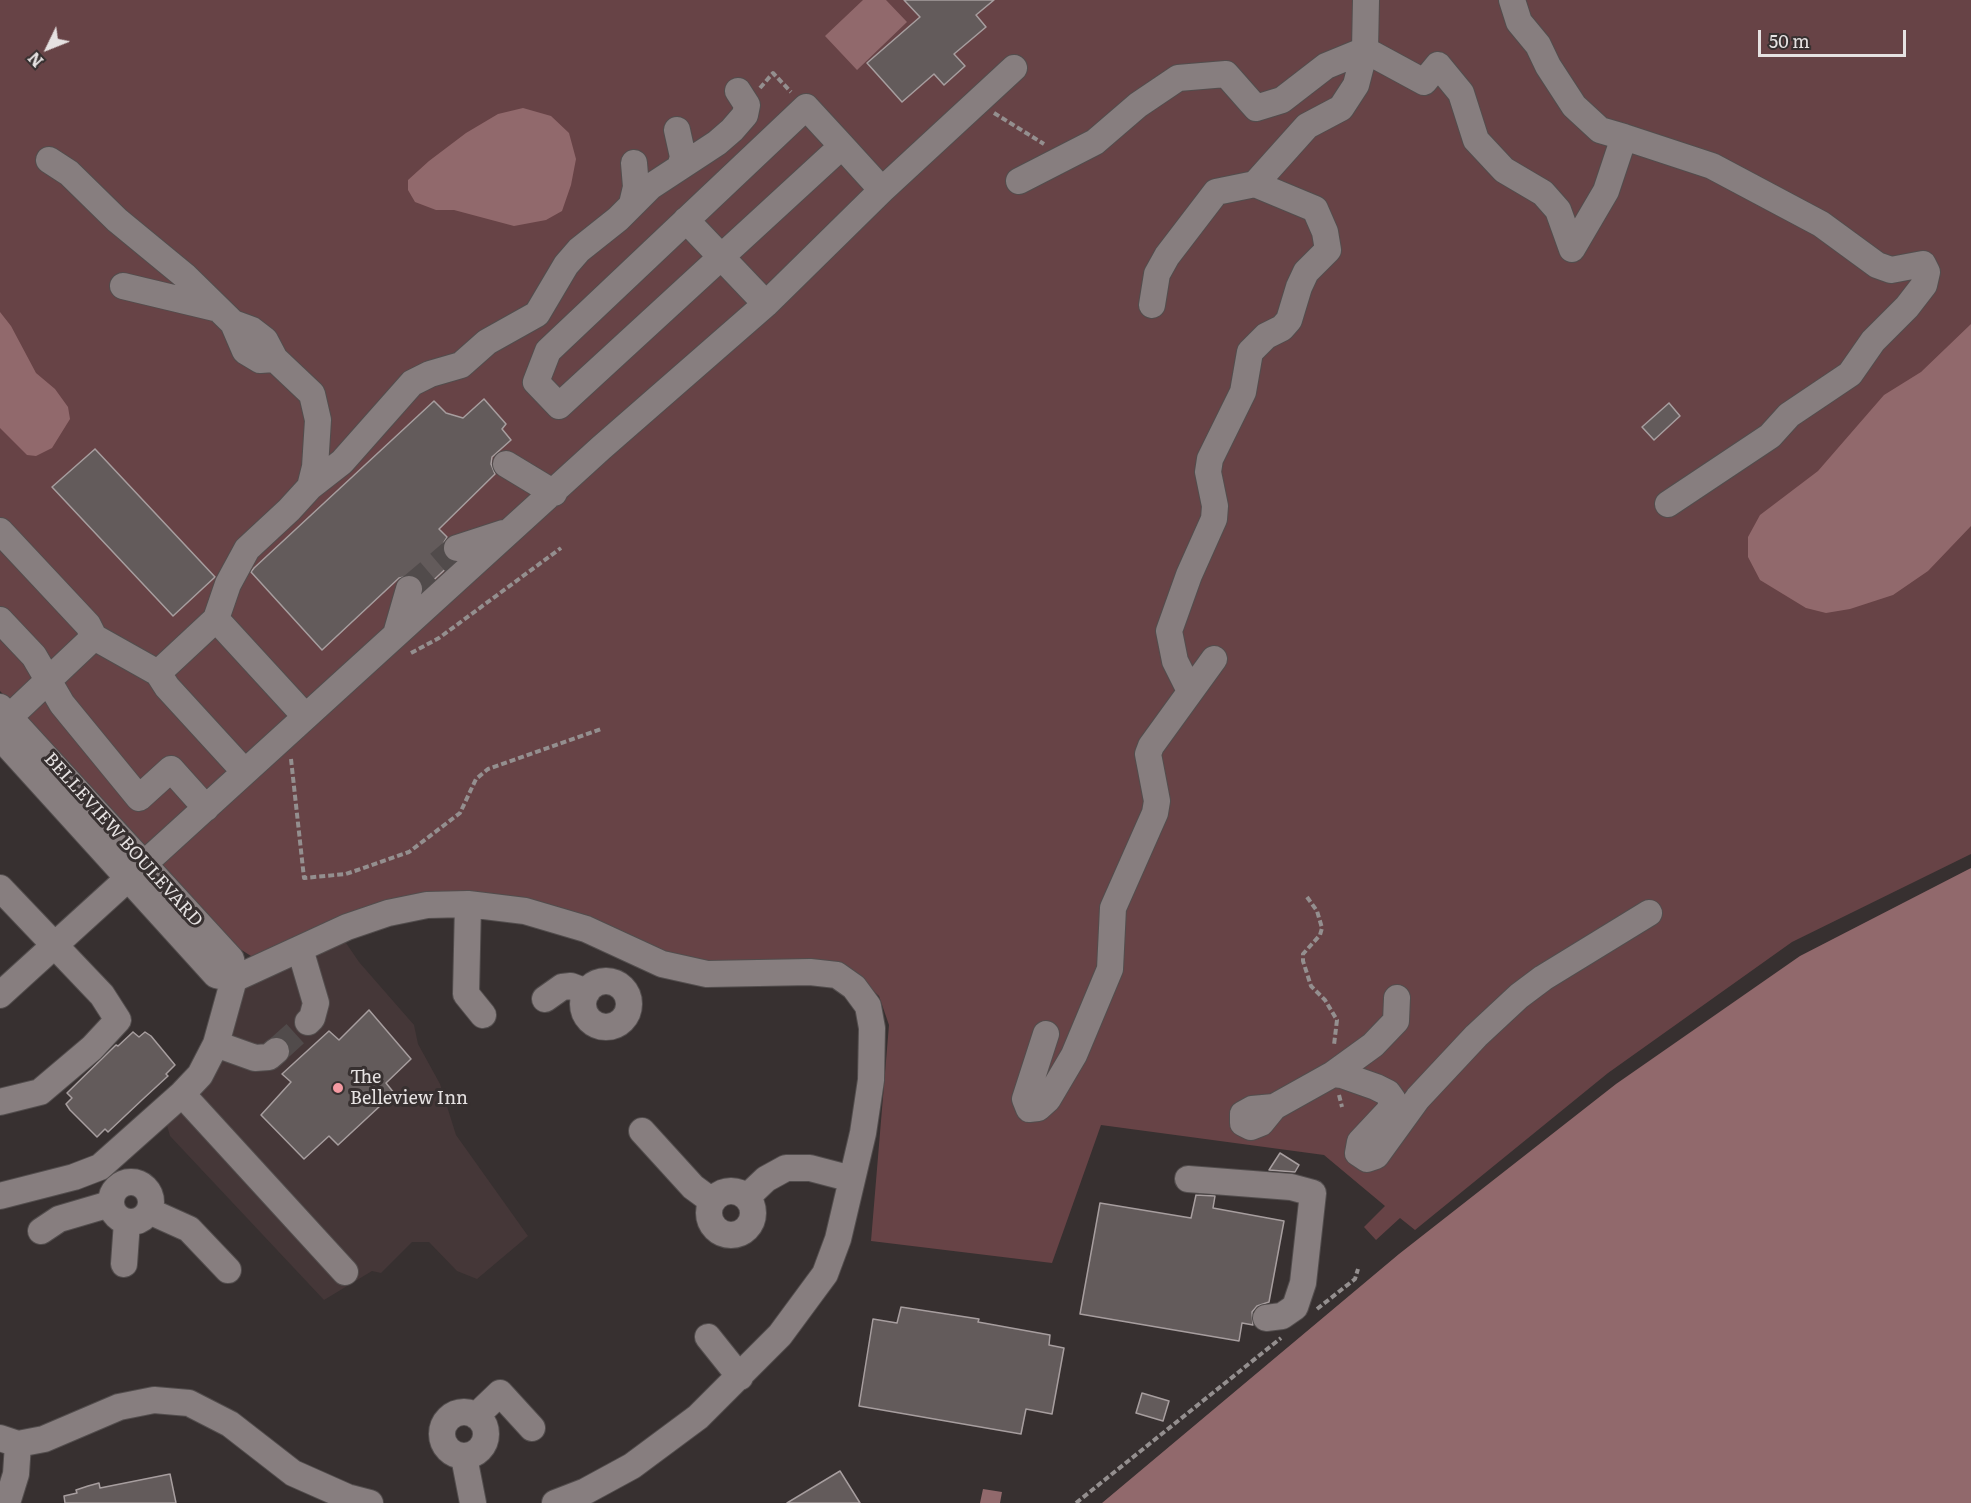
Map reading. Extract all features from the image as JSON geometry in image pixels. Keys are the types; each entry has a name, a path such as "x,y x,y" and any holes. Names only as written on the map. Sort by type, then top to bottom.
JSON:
{"street":[{"path":"1255,184 1307,126 1341,108 1356,85 1365,50 1366,0"},
{"path":"1512,0 1519,22 1538,45 1548,66 1574,106 1600,130 1712,166 1821,224 1877,265 1891,270 1923,264 1927,272 1923,285 1907,307 1873,341 1850,374 1789,415 1770,436 1668,504"},
{"path":"1365,50 1424,82 1438,66 1461,93 1476,140 1504,170 1543,193 1558,210 1572,249 1606,191 1624,137"},
{"path":"1018,181 1095,142 1138,105 1178,78 1226,74 1256,108 1282,100 1326,66 1365,50"},
{"path":"0,995 305,716 402,644 512,530 766,304 882,190 1014,68"},
{"path":"158,673 216,619 228,584 247,549 290,510 310,487 342,462 412,383 430,374 460,365 487,342 537,314 566,265 579,250 618,219 650,187 732,130 745,115 742,98"},
{"path":"842,146 559,406 536,382 548,351 806,107 842,146 882,190"},
{"path":"677,130 683,157 680,167"},
{"path":"49,160 69,173 88,194 185,276 226,316"},
{"path":"632,204 636,187 634,163"},
{"path":"1152,304 1156,274 1216,192 1255,184 1316,209 1325,232 1328,250 1306,272 1289,320 1282,328 1266,336 1250,352 1243,392 1210,459 1208,472 1214,498 1214,519 1189,575 1169,631 1175,661 1190,691"},
{"path":"686,220 766,304"},
{"path":"123,286 145,293 188,299 226,316 265,340 275,359 312,394 318,420 315,467 310,487"},
{"path":"506,464 554,493"},
{"path":"457,548 512,530"},
{"path":"0,531 88,625 94,637 158,673 167,687 244,771"},
{"path":"402,644 409,589"},
{"path":"216,619 305,716"},
{"path":"0,620 34,656 62,704 139,798 171,769 206,808"},
{"path":"3,722 94,637"},
{"path":"1046,1034 1025,1099 1029,1109 1038,1108 1048,1099 1074,1055 1110,969 1113,908 1155,813 1156,795 1148,754 1150,746 1214,659"},
{"name":"BELLEVIEW BOULEVARD","path":"3,722 137,870 231,959 234,979"},
{"path":"0,888 102,995 118,1020 92,1048 40,1092 0,1102"},
{"path":"468,904 466,994 483,1015"},
{"path":"0,1196 74,1177 100,1167 182,1094 200,1075 216,1044 224,1008 234,979 347,927 388,913 427,905 468,904 525,911 586,929 662,964 707,974 810,972 837,975 854,987 868,1006 872,1028 871,1080 838,1239 825,1274 780,1335 698,1416 632,1466 586,1491 555,1503"},
{"path":"1333,1062 1342,1075 1388,1093 1393,1100 1389,1111 1360,1142 1358,1153 1367,1159 1376,1156 1418,1098 1476,1036 1519,996 1543,978 1649,914"},
{"path":"300,949 316,1002 312,1018 308,1022"},
{"path":"617,984 633,950"},
{"path":"604,982 617,984 627,994 629,1009 622,1021 609,1027 595,1024 585,1013 584,999 587,992 604,982"},
{"path":"545,999 562,987 571,986 587,992"},
{"path":"1274,1107 1333,1062 1373,1045 1396,1021 1397,998"},
{"path":"216,1044 255,1058 269,1057 276,1051"},
{"path":"182,1094 345,1272"},
{"path":"642,1131 693,1187 712,1201"},
{"path":"100,1167 126,1206 123,1264"},
{"path":"747,1197 766,1179 786,1168 810,1168 852,1179"},
{"path":"1188,1179 1291,1187 1313,1192 1303,1283 1295,1307 1282,1316 1275,1327"},
{"path":"729,1190 742,1193 747,1197 754,1211 750,1226 738,1234 730,1235 716,1229 709,1215 712,1201 729,1190"},
{"path":"41,1231 58,1219 126,1206 189,1229 228,1270"},
{"path":"708,1337 740,1377"},
{"path":"476,1416 500,1393 532,1428"},
{"path":"7,1503 16,1474 9,1441 44,1439 118,1407 154,1400 189,1403 230,1424 293,1473 347,1497 370,1503"},
{"path":"463,1412 476,1416 485,1426 486,1441 478,1452 464,1457 445,1446 442,1431 444,1424 455,1414 463,1412"},
{"path":"464,1457 473,1503"}],"path":[{"path":"742,98 773,73 806,107"},
{"path":"974,103 1067,158"},
{"path":"402,644 439,638 561,548"},
{"path":"299,752 291,759 304,878 346,874 409,852 460,813 476,779 488,769 601,729"},
{"path":"1307,897 1317,911 1322,928 1320,934 1303,954 1303,961 1311,986 1325,1000 1337,1020 1333,1062"},
{"path":"1311,1314 1355,1279 1358,1269"},
{"path":"1076,1503 1275,1327"}],"shaded area":[{"path":"0,0 1971,0 1971,854 1792,942 1608,1073 1415,1230 1400,1218 1376,1240 1364,1227 1385,1206 1324,1155 1101,1125 1052,1263 871,1241 889,1025 879,996 861,980 705,965 456,895 266,958 251,956 240,949 0,691"},
{"path":"863,0 886,0 907,22 857,70 825,36"},
{"path":"523,108 551,116 569,133 576,159 571,185 562,211 546,220 514,226 454,210 436,210 415,202 408,190 408,180 429,161 466,133 498,114"},
{"path":"0,312 11,326 36,373 55,389 68,407 70,419 52,448 36,456 27,455 0,428"},
{"path":"1971,324 1971,526 1928,571 1893,595 1850,609 1826,613 1806,608 1760,580 1748,557 1748,537 1760,515 1818,471 1884,395 1921,372"},
{"path":"1971,868 1971,1503 1102,1503 1399,1254 1616,1084 1800,956"},
{"path":"344,940 359,962 414,1025 418,1044 440,1084 456,1135 528,1236 477,1279 457,1271 429,1242 412,1242 381,1273 372,1271 324,1300 170,1136 166,1122 243,988"},
{"path":"983,1489 1002,1492 1000,1503 980,1503"}],"building":[{"path":"904,0 994,0 976,15 986,27 954,54 965,66 944,85 934,74 902,102 867,63 920,17"},
{"path":"484,399 506,424 502,429 511,440 492,457 491,464 495,474 439,529 447,537 443,544 443,553 453,562 424,589 420,579 414,575 399,578 322,650 251,572 434,401 446,413 463,418"},
{"path":"1669,403 1680,416 1654,440 1642,427"},
{"path":"95,449 215,577 173,616 52,487"},
{"name":"The Belleview Inn","path":"369,1010 411,1059 386,1083 394,1093 338,1145 329,1136 304,1159 261,1115 291,1082 282,1074 329,1031 339,1040"},
{"path":"133,1032 139,1037 145,1032 151,1036 175,1065 166,1074 168,1076 108,1132 105,1129 97,1137 70,1110 66,1104 72,1098 67,1093 116,1045 118,1046"},
{"path":"1280,1153 1299,1165 1295,1172 1269,1170"},
{"path":"1196,1195 1215,1196 1213,1208 1284,1221 1269,1302 1257,1306 1252,1312 1253,1325 1242,1323 1239,1341 1080,1314 1100,1203 1191,1218"},
{"path":"901,1307 979,1319 978,1322 1050,1335 1049,1345 1064,1348 1052,1414 1026,1409 1021,1434 859,1406 873,1319 897,1323"},
{"path":"1142,1393 1169,1401 1163,1421 1136,1413"},
{"path":"840,1471 860,1503 787,1503"},
{"path":"170,1474 176,1503 65,1503 64,1496 77,1493 76,1490 88,1486 99,1483 100,1488"}],"tunnel":[{"path":"409,589 457,548"},
{"path":"276,1051 308,1022"}],"place":[{"name":"The Belleview Inn","path":"338,1088"}]}
